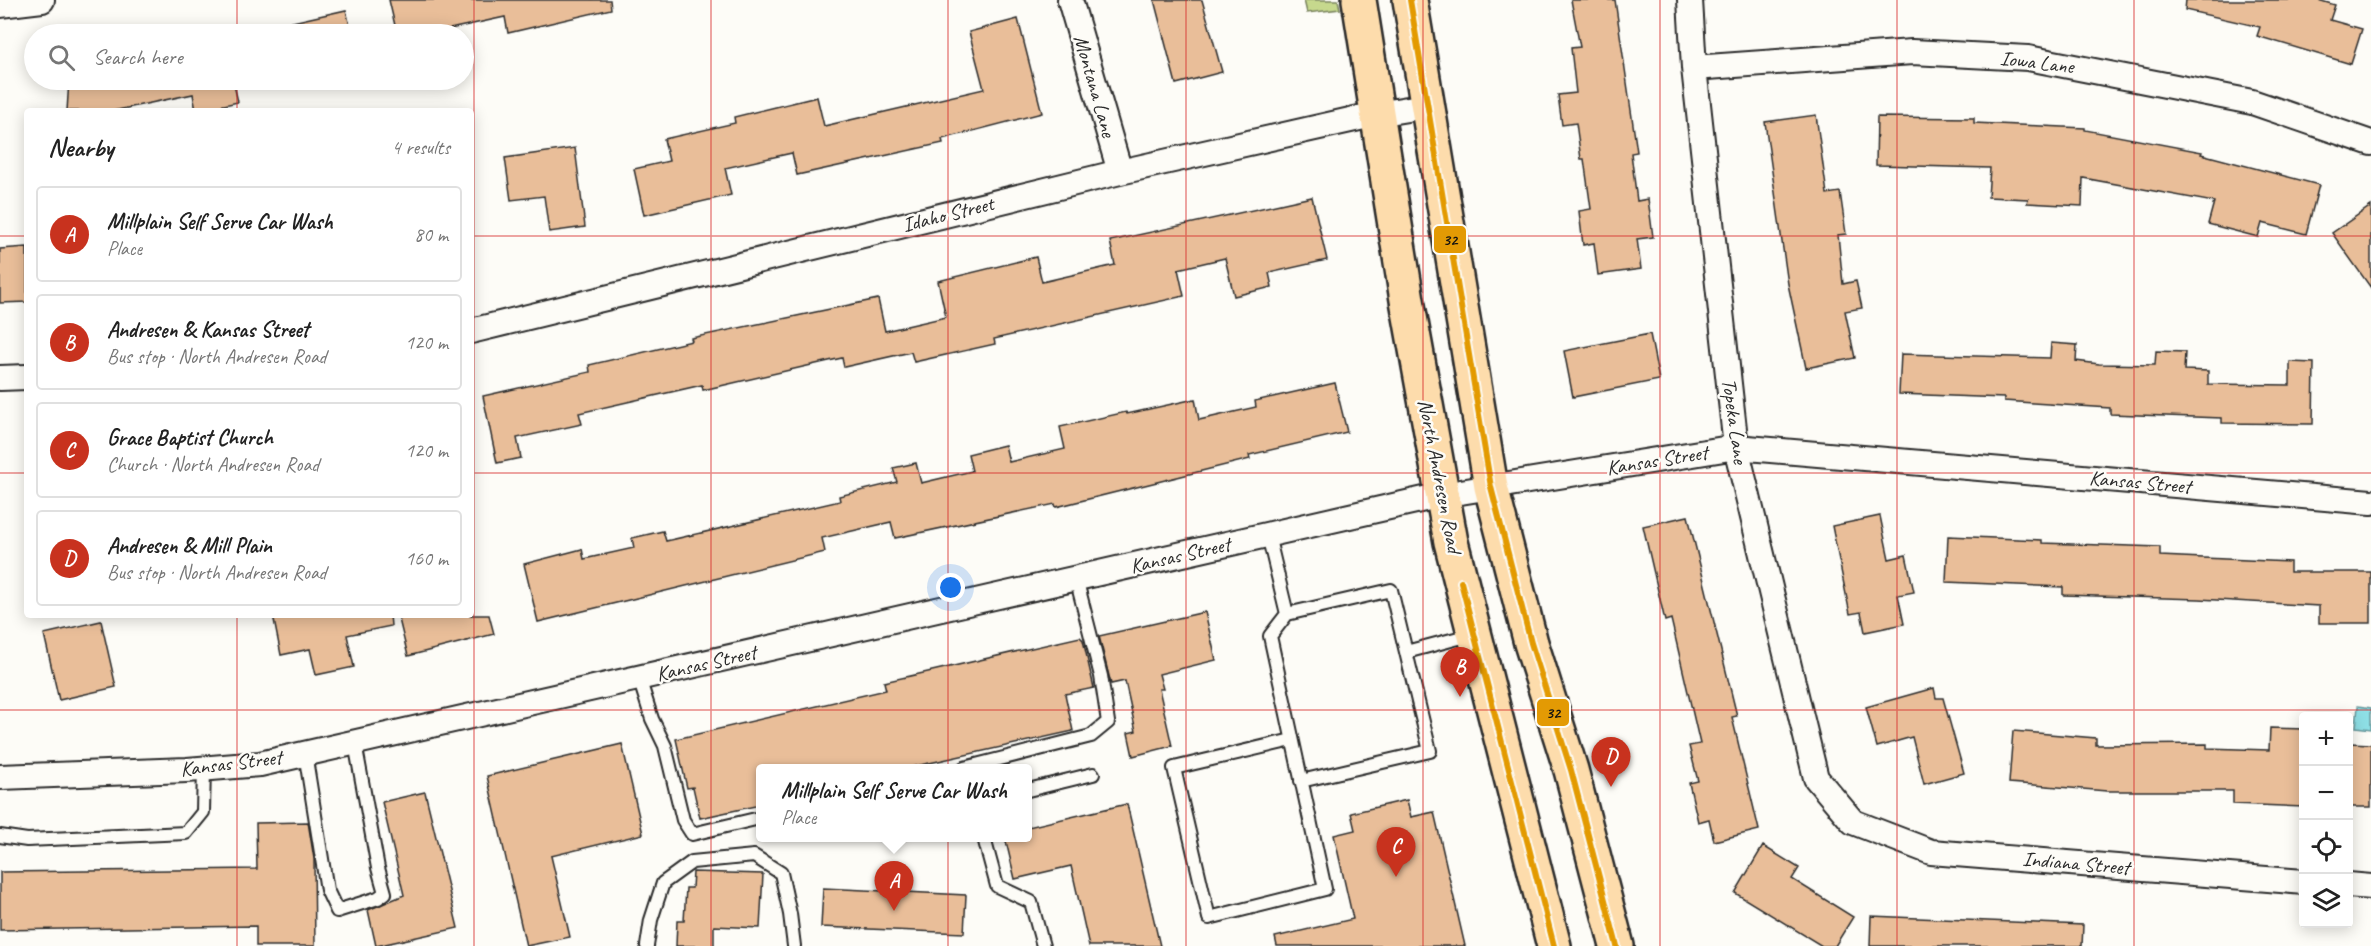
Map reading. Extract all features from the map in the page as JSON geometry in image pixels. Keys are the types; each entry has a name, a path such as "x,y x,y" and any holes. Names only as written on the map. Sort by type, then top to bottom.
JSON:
{"main road":[{"name":"North Andresen Road","path":"1359,0 1442,495 1474,634 1554,946"},
{"path":"1410,0 1491,487 1528,634 1571,770 1617,946"}],"street":[{"path":"0,5 42,0"},
{"name":"Montana Lane","path":"1070,0 1120,172"},
{"name":"Topeka Lane","path":"1690,0 1694,68 1736,447 1816,778 1854,822"},
{"name":"Iowa Lane","path":"1694,68 1912,52 2028,58 2252,102 2371,143"},
{"name":"Idaho Street","path":"474,330 1120,172 1377,114 1426,106"},
{"path":"0,378 24,378"},
{"name":"Kansas Street","path":"0,777 260,764 1442,495 1736,447 2371,502"},
{"name":"Indiana Street","path":"1854,822 1931,852 2299,882"},
{"path":"2353,885 2371,887"}],"lane":[{"path":"1268,535 1287,614"},
{"path":"980,764 1091,736 1108,722 1101,676 1076,578"},
{"path":"1292,740 1174,768 1209,918 1325,889 1301,781 1292,740 1270,636 1287,614 1391,590 1430,751 1301,781"},
{"path":"1406,652 1474,634"},
{"path":"639,678 652,719 665,746 683,820 692,834 756,819"},
{"path":"305,753 327,890 337,912 378,898 385,893 378,868 355,742"},
{"path":"0,836 27,840 186,833 202,812 204,768"},
{"path":"1032,789 1093,774"},
{"path":"985,842 997,886 1031,902 1043,946"},
{"path":"647,946 651,920 663,883 692,862 754,856 781,873 794,946"}],"green space":[{"path":"1304,0 1338,0 1340,9 1307,13"}],"water":[{"path":"2358,706 2371,708 2371,729 2356,727"}],"building":[{"path":"389,0 610,0 611,9 508,33 505,17 473,24 395,24"},
{"path":"1154,0 1202,0 1222,72 1176,84"},
{"path":"1571,0 1615,0 1637,152 1631,153 1637,201 1648,199 1653,237 1637,239 1641,269 1598,275 1594,243 1583,245 1579,211 1591,209 1584,159 1581,159 1576,123 1562,125 1558,95 1576,93 1571,48 1580,47"},
{"path":"2186,0 2318,0 2335,5 2330,20 2362,29 2351,64 2257,36 2260,27 2185,10"},
{"path":"346,10 350,24 283,24"},
{"path":"1018,19 1042,113 942,139 943,143 797,175 792,153 725,168 731,195 644,215 634,169 669,161 664,139 735,123 734,117 817,97 824,126 984,89 969,32"},
{"path":"68,90 235,90 238,102 210,108 195,108 193,94 127,108 67,108"},
{"path":"1816,115 1827,194 1840,192 1846,234 1838,235 1843,284 1856,281 1862,308 1845,311 1855,358 1806,368 1788,284 1765,122"},
{"path":"1877,117 1974,118 1974,123 2085,128 2085,130 2202,152 2201,154 2319,185 2306,234 2262,223 2258,237 2208,224 2214,202 2083,178 2082,206 2027,203 2028,199 1988,197 1990,168 1876,165"},
{"path":"575,148 585,227 549,232 544,196 511,200 505,158"},
{"path":"1312,197 1327,260 1269,273 1272,287 1234,296 1225,258 1178,269 1184,296 994,339 995,344 914,362 911,352 844,367 842,358 703,390 702,385 579,413 582,424 517,438 521,458 497,463 483,396 590,372 589,365 692,341 691,338 878,299 885,331 946,317 938,281 1036,257 1042,282 1115,265 1110,241"},
{"path":"2371,206 2371,288 2332,233"},
{"path":"24,247 24,302 0,303 0,249"},
{"path":"1650,334 1659,380 1573,397 1564,351"},
{"path":"2051,343 2077,345 2076,361 2099,364 2155,365 2156,351 2185,352 2184,370 2208,371 2208,384 2290,385 2290,362 2314,363 2313,424 2222,423 2222,418 2110,414 2110,408 2004,401 2004,398 1899,394 1901,354 2050,358"},
{"path":"1335,383 1347,432 1249,455 1250,459 1056,507 1055,504 895,538 891,522 822,538 825,552 538,622 524,564 582,549 584,559 634,548 632,538 663,531 666,541 840,501 839,496 897,482 893,468 916,463 921,483 972,471 968,454 1005,445 1009,462 1065,449 1060,427 1126,412 1127,414 1195,399 1199,420 1256,407 1255,401"},
{"path":"1688,516 1737,716 1732,717 1759,830 1714,841 1709,819 1698,822 1689,783 1698,781 1689,746 1700,744 1671,619 1665,621 1643,526"},
{"path":"1880,516 1889,559 1906,555 1914,592 1898,595 1904,624 1865,632 1861,612 1850,614 1832,526"},
{"path":"1948,536 2042,540 2042,543 2160,547 2160,556 2290,562 2290,572 2371,572 2371,623 2319,623 2319,606 2199,599 2063,595 2063,587 1946,582"},
{"path":"1205,612 1216,660 1159,674 1163,689 1159,689 1172,746 1133,756 1128,733 1136,731 1125,681 1111,684 1099,636"},
{"path":"474,615 489,615 494,634 408,656 399,618 474,618"},
{"path":"274,618 390,618 391,626 347,635 354,667 316,675 310,649 281,655"},
{"path":"101,621 116,687 59,700 44,634"},
{"path":"1080,637 1083,640 1094,688 1065,694 1073,731 925,764 756,764 756,806 700,818 693,787 687,788 676,739 886,690 884,682"},
{"path":"1934,688 1936,698 1943,698 1964,773 1924,784 1912,737 1877,747 1866,707"},
{"path":"2270,728 2299,729 2299,807 2233,804 2233,791 2107,791 2009,783 2013,731 2096,738 2096,745 2207,744 2207,748 2269,750"},
{"path":"2353,743 2371,744 2371,807 2353,807"},
{"path":"622,744 643,834 551,856 570,937 526,946 487,776"},
{"path":"425,792 458,928 376,946 368,910 404,895 382,802"},
{"path":"1407,800 1411,817 1434,812 1465,946 1277,946 1275,937 1353,919 1334,835 1355,830 1351,813"},
{"path":"1127,804 1160,946 1089,946 1071,866 1015,879 1006,842 1032,842 1032,826"},
{"path":"308,822 314,859 315,946 256,946 256,926 0,930 0,872 257,869 256,823"},
{"path":"1763,846 1799,868 1792,879 1853,917 1835,946 1822,946 1735,893"},
{"path":"693,872 763,874 760,928 714,926 714,946 676,946 677,921 684,921 686,888 692,888"},
{"path":"823,888 966,895 964,933 821,927"},
{"path":"1871,916 2083,925 2082,946 1870,946"}],"transit line":[{"name":"32","path":"1410,0 1491,487 1531,643 1571,770 1617,946"},
{"name":"32","path":"1461,582 1554,946"}],"place":[{"name":"Andresen & Kansas Street","path":"1460,697"},
{"name":"Andresen & Mill Plain","path":"1611,787"},
{"name":"Grace Baptist Church","path":"1396,877"},
{"name":"Millplain Self Serve Car Wash","path":"894,911"}]}
